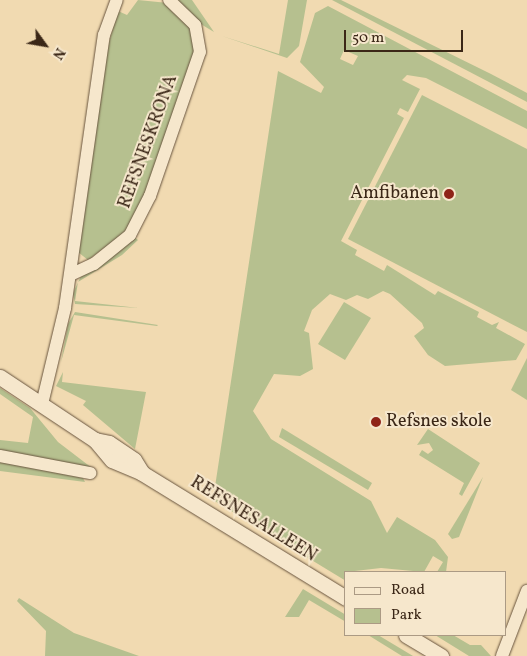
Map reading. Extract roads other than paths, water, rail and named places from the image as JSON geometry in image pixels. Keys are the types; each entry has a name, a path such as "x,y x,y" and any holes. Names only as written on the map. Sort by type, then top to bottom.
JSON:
{"street":[{"path":"42,404 70,275 104,35 117,0"},
{"name":"REFSNESKRONA","path":"70,275 94,264 130,235 150,196 200,52 194,25 169,0"},
{"name":"REFSNESALLEEN","path":"0,377 95,440 110,443 134,460 142,473 344,597"},
{"path":"0,456 90,473"},
{"path":"502,656 527,591"},
{"path":"408,636 441,656"}],"place":[{"name":"Amfibanen","path":"449,194"},
{"name":"Refsnes skole","path":"376,422"}]}
